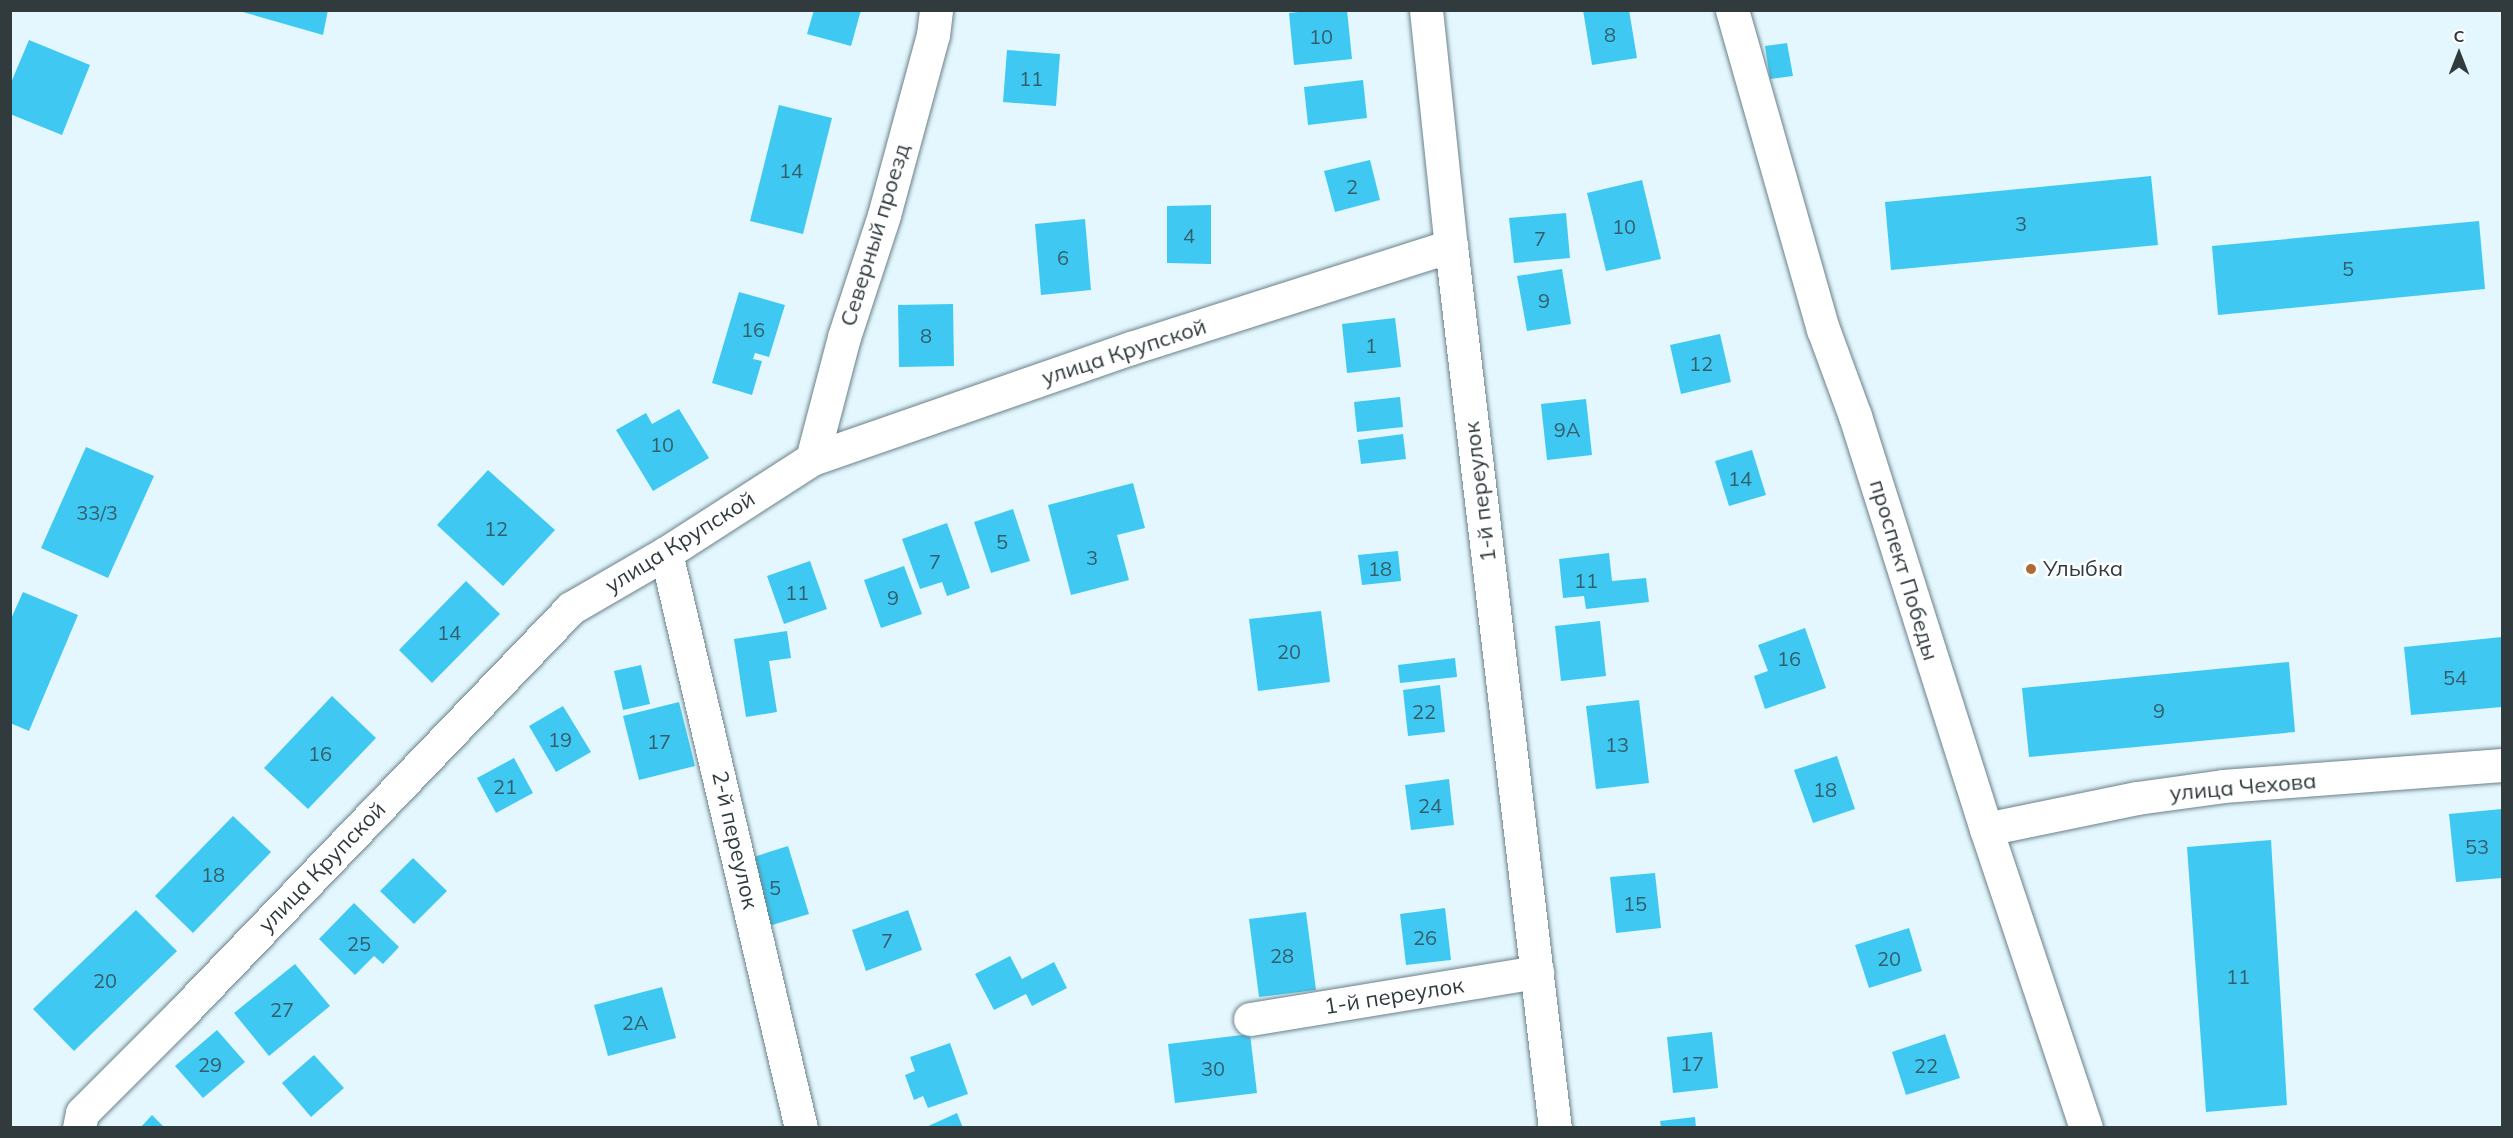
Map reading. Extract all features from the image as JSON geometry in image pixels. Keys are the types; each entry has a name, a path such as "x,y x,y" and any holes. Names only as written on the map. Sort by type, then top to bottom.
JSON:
{"street":[{"name":"Северный проезд","path":"812,459 844,337 884,215 933,35 936,10"},
{"name":"1-й переулок","path":"1426,10 1451,246 1556,1128"},
{"name":"проспект Победы","path":"1732,10 1823,329 1855,416 1986,830 2086,1128"},
{"name":"улица Крупской","path":"83,1123 181,1014 571,608 666,553 812,459 1131,348 1451,246"},
{"name":"2-й переулок","path":"666,553 801,1128"},
{"name":"улица Чехова","path":"1986,830 2137,798 2223,786 2502,765"},
{"name":"1-й переулок","path":"1250,1020 1537,972"}],"building":[{"path":"236,10 328,10 323,35"},
{"path":"814,10 861,10 851,46 807,34"},
{"path":"1347,10 1352,59 1294,65 1289,13"},
{"path":"1583,10 1629,10 1637,58 1592,65"},
{"path":"29,40 90,65 62,135 10,114 10,85"},
{"path":"1787,43 1793,76 1770,79 1765,46"},
{"path":"1007,50 1060,54 1056,106 1003,102"},
{"path":"1363,80 1367,118 1308,125 1304,87"},
{"path":"779,105 832,118 803,234 750,221"},
{"path":"1370,160 1380,200 1335,212 1324,171"},
{"path":"2151,176 2158,245 1891,270 1885,202"},
{"path":"1642,180 1661,259 1606,271 1587,193"},
{"path":"1211,205 1211,264 1167,263 1167,206"},
{"path":"1566,213 1570,258 1514,263 1509,218"},
{"path":"1085,219 1091,290 1041,295 1035,224"},
{"path":"2479,221 2485,289 2218,315 2212,246"},
{"path":"1562,269 1571,324 1527,331 1517,276"},
{"path":"739,292 785,305 769,357 755,353 753,359 762,361 752,395 712,383"},
{"path":"953,304 954,366 899,367 898,305"},
{"path":"1395,318 1401,367 1347,373 1342,324"},
{"path":"1720,334 1731,382 1681,394 1670,345"},
{"path":"1400,397 1403,427 1357,432 1354,402"},
{"path":"1586,399 1592,455 1547,460 1541,404"},
{"path":"679,409 709,458 653,491 616,430 646,413 652,424"},
{"path":"1403,434 1406,459 1361,464 1358,440"},
{"path":"86,447 154,476 108,578 41,548"},
{"path":"1752,450 1766,495 1729,506 1715,461"},
{"path":"488,470 555,530 503,586 437,525"},
{"path":"1133,483 1145,528 1117,535 1129,580 1071,595 1048,505"},
{"path":"1013,509 1030,561 991,573 974,522"},
{"path":"947,523 970,588 947,596 942,582 920,589 902,539"},
{"path":"1398,551 1401,581 1362,585 1358,555"},
{"path":"1609,553 1612,581 1646,578 1649,602 1586,609 1584,596 1563,598 1559,559"},
{"path":"810,561 827,609 784,624 767,576"},
{"path":"904,566 922,614 881,628 864,580"},
{"path":"466,581 500,614 432,683 399,650"},
{"path":"23,592 78,615 29,731 10,723 10,621"},
{"path":"1321,611 1330,682 1258,691 1249,619"},
{"path":"1600,621 1606,676 1561,681 1555,626"},
{"path":"1805,628 1826,688 1765,709 1754,676 1768,671 1758,645"},
{"path":"787,631 791,658 769,661 777,712 746,717 734,639"},
{"path":"2502,637 2502,707 2411,715 2404,647"},
{"path":"1455,658 1457,677 1400,683 1398,665"},
{"path":"2289,662 2295,732 2029,757 2022,688"},
{"path":"641,665 650,704 623,710 614,671"},
{"path":"1440,685 1445,732 1408,736 1403,690"},
{"path":"332,696 376,738 308,809 264,768"},
{"path":"1639,700 1649,783 1596,789 1586,706"},
{"path":"679,702 695,766 639,780 623,716"},
{"path":"563,706 591,752 556,772 529,726"},
{"path":"1837,756 1855,809 1813,823 1794,770"},
{"path":"514,758 533,793 496,813 477,778"},
{"path":"1449,779 1454,825 1411,830 1405,785"},
{"path":"2502,809 2502,878 2456,882 2449,814"},
{"path":"233,816 271,852 193,933 155,896"},
{"path":"2271,840 2287,1105 2206,1112 2187,847"},
{"path":"788,846 809,914 762,928 741,861"},
{"path":"413,858 447,891 414,924 380,891"},
{"path":"1655,873 1661,928 1616,933 1610,877"},
{"path":"354,903 399,947 383,964 374,956 355,975 319,939"},
{"path":"1445,908 1451,960 1406,965 1400,914"},
{"path":"136,910 177,951 74,1051 33,1009"},
{"path":"908,910 922,950 866,971 852,930"},
{"path":"1306,912 1316,990 1259,997 1249,919"},
{"path":"1909,928 1922,971 1869,988 1855,945"},
{"path":"1010,956 1022,979 1054,962 1067,988 1032,1006 1026,994 994,1010 975,974"},
{"path":"295,964 330,1006 269,1056 234,1013"},
{"path":"662,987 676,1038 608,1056 594,1005"},
{"path":"217,1030 245,1062 203,1098 175,1066"},
{"path":"1712,1032 1718,1088 1673,1093 1667,1037"},
{"path":"1250,1034 1257,1093 1175,1103 1168,1044"},
{"path":"1945,1034 1960,1078 1906,1095 1892,1052"},
{"path":"950,1043 968,1094 928,1108 923,1096 914,1100 905,1075 915,1071 910,1057"},
{"path":"314,1055 344,1088 311,1117 282,1083"},
{"path":"957,1113 963,1128 924,1128"},
{"path":"152,1115 165,1128 140,1128"},
{"path":"1695,1117 1696,1128 1661,1128 1660,1121"}],"place":[{"name":"Улыбка","path":"2031,569"}]}
